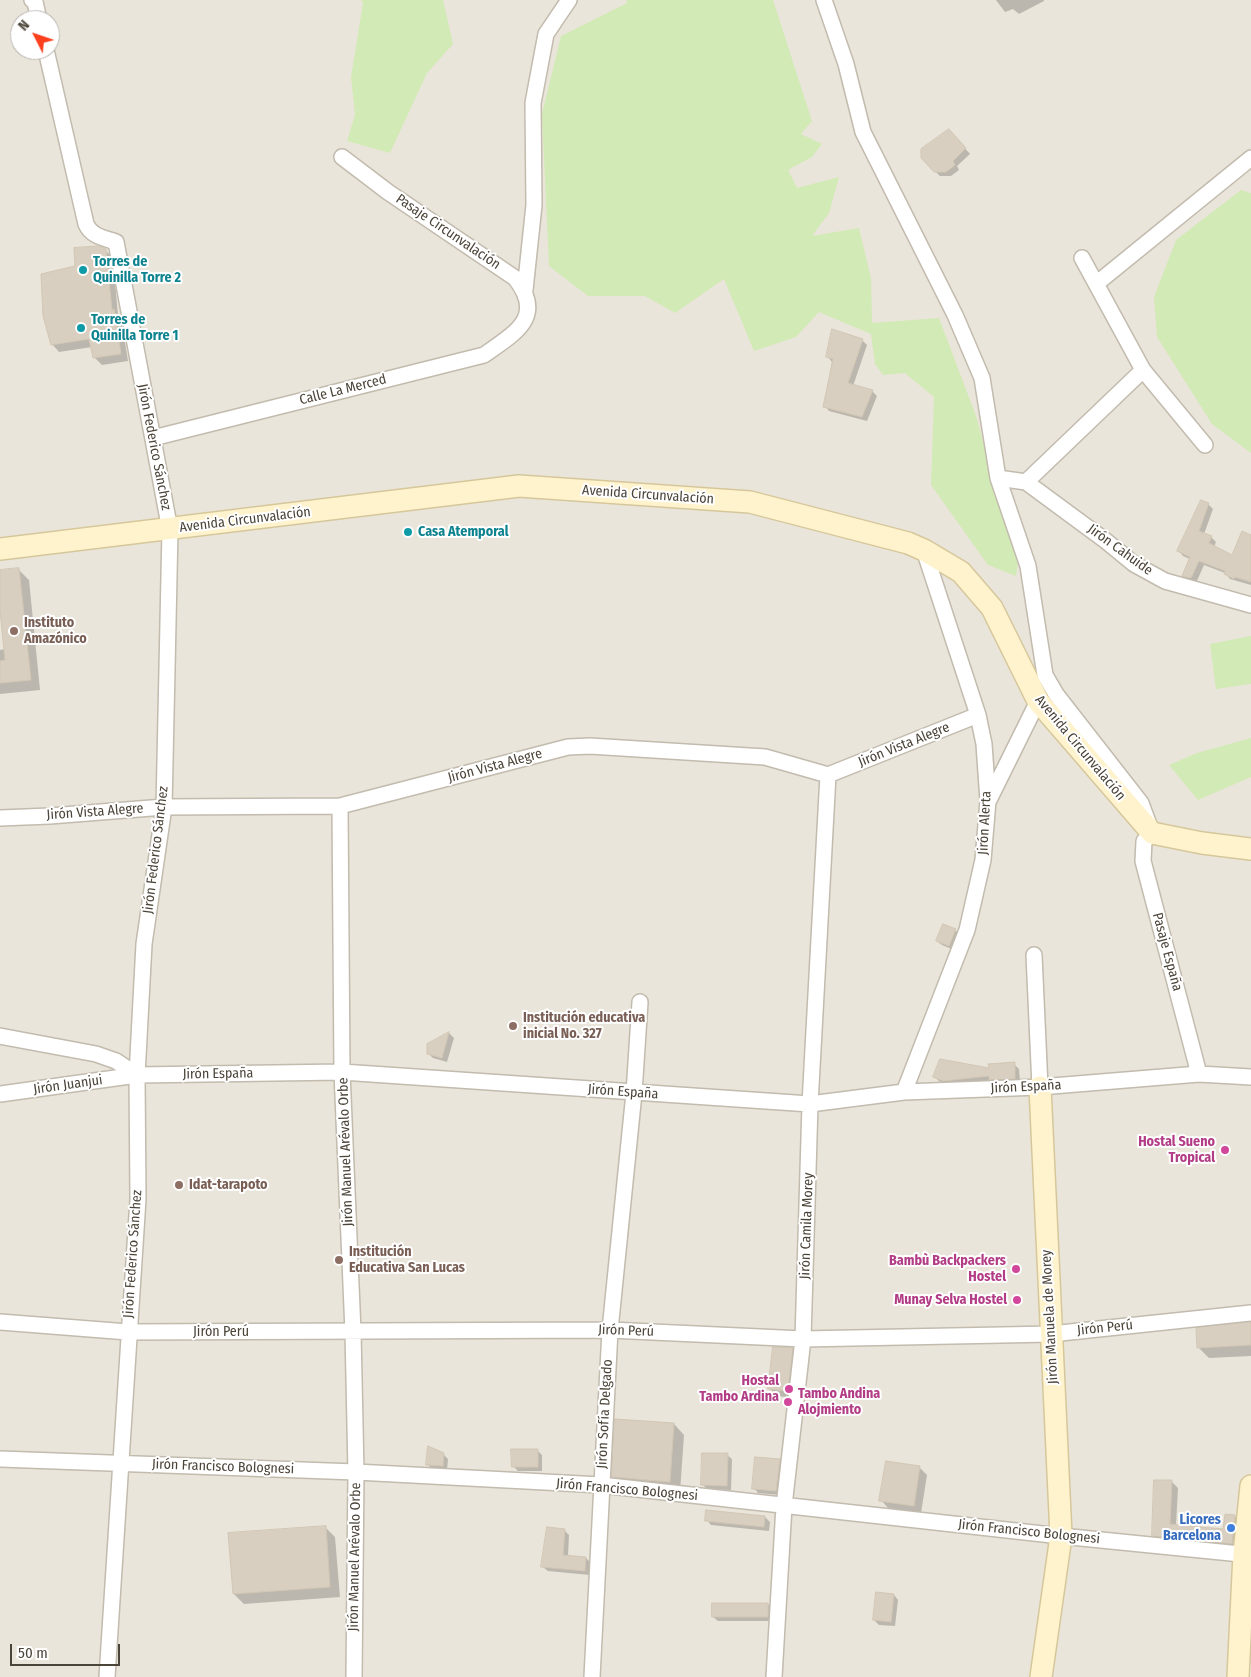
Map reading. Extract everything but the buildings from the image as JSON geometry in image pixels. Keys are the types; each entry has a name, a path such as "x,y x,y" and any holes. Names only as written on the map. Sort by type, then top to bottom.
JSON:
{"main road":[{"name":"Avenida Circunvalación","path":"0,549 170,530 519,486 750,502 908,544 924,550 961,572 992,608 1038,702 1152,833"},
{"path":"1152,833 1202,843 1251,849"},
{"name":"Jirón Manuela de Morey","path":"1040,1088 1061,1536 1041,1677"},
{"path":"1238,1677 1248,1554 1251,1486"}],"street":[{"path":"525,290 534,205 533,104 546,34 569,0"},
{"path":"824,0 846,64 863,132 955,315 982,378 998,478 1028,566 1044,675 1056,694 1141,803 1152,833"},
{"name":"Jirón Federico Sánchez","path":"48,60 86,224 95,235 116,242 170,530 164,807 144,944 137,1075 138,1199 107,1677"},
{"name":"Pasaje Circunvalación","path":"342,157 388,192 515,278 525,290"},
{"path":"1096,284 1251,158"},
{"path":"1082,258 1143,370 1205,446"},
{"name":"Calle La Merced","path":"153,438 484,355 510,337 524,323 529,303 525,290"},
{"path":"1026,482 1143,370"},
{"name":"Jirón Cahuide","path":"998,478 1026,482 1134,564 1157,577 1165,581 1251,605"},
{"name":"Jirón Alerta","path":"904,1092 967,930 983,860 988,801 984,744 978,716 924,550"},
{"path":"988,801 1038,702"},
{"name":"Jirón Vista Alegre","path":"0,818 164,807 340,806 568,747 590,746 765,757 828,775 978,716"},
{"name":"Jirón Camila Morey","path":"774,1677 784,1506 803,1338 810,1104 828,775"},
{"name":"Jirón Manuel Arévalo Orbe","path":"340,806 342,1072 353,1332 356,1472 354,1677"},
{"name":"Pasaje España","path":"1152,833 1144,841 1143,860 1199,1074"},
{"name":"Jirón Manuela de Morey","path":"1034,955 1040,1088"},
{"name":"Jirón Sofía Delgado","path":"592,1677 610,1330 634,1093 640,1002"},
{"path":"0,1036 96,1054 116,1061 137,1075"},
{"name":"Jirón España","path":"137,1075 342,1072 810,1104 904,1092 1040,1088 1199,1074 1251,1076"},
{"name":"Jirón Juanjui","path":"0,1094 137,1075"},
{"name":"Jirón Perú","path":"0,1322 128,1332 610,1330 803,1338 1051,1334 1251,1313"},
{"name":"Jirón Francisco Bolognesi","path":"0,1459 356,1472 601,1486 1061,1536 1248,1554"}],"shaded area":[{"path":"0,0 1251,0 1251,1677 0,1677"}],"green space":[{"path":"361,0 443,0 453,44 427,73 390,153 347,141 355,115 351,77 363,3"},
{"path":"626,0 773,0 812,121 801,134 822,144 812,157 788,170 797,188 839,177 829,213 812,236 859,228 871,278 872,323 939,318 976,416 999,499 1020,548 1016,576 988,565 931,485 934,397 905,373 883,375 875,364 871,334 819,312 796,337 754,351 724,279 675,313 645,296 588,296 549,266 542,114 561,36 627,3"},
{"path":"1241,190 1251,193 1251,453 1212,424 1157,337 1154,297 1176,240"},
{"path":"1251,636 1251,684 1216,689 1210,644"},
{"path":"1251,738 1251,777 1198,800 1169,765 1197,753"}],"place":[{"name":"Torres de Quinilla Torre 2","path":"83,270"},
{"name":"Torres de Quinilla Torre 1","path":"81,328"},
{"name":"Casa Atemporal","path":"408,532"},
{"name":"Instituto Amazónico","path":"14,631"},
{"name":"Institución educativa inicial No. 327","path":"513,1026"},
{"name":"Hostal Sueno Tropical","path":"1225,1150"},
{"name":"Idat-tarapoto","path":"179,1185"},
{"name":"Institución Educativa San Lucas","path":"339,1260"},
{"name":"Bambù Backpackers Hostel","path":"1016,1269"},
{"name":"Munay Selva Hostel","path":"1017,1300"},
{"name":"Hostal Tambo Ardina","path":"789,1389"},
{"name":"Tambo Andina Alojmiento","path":"788,1402"},
{"name":"Licores Barcelona","path":"1231,1528"}]}
